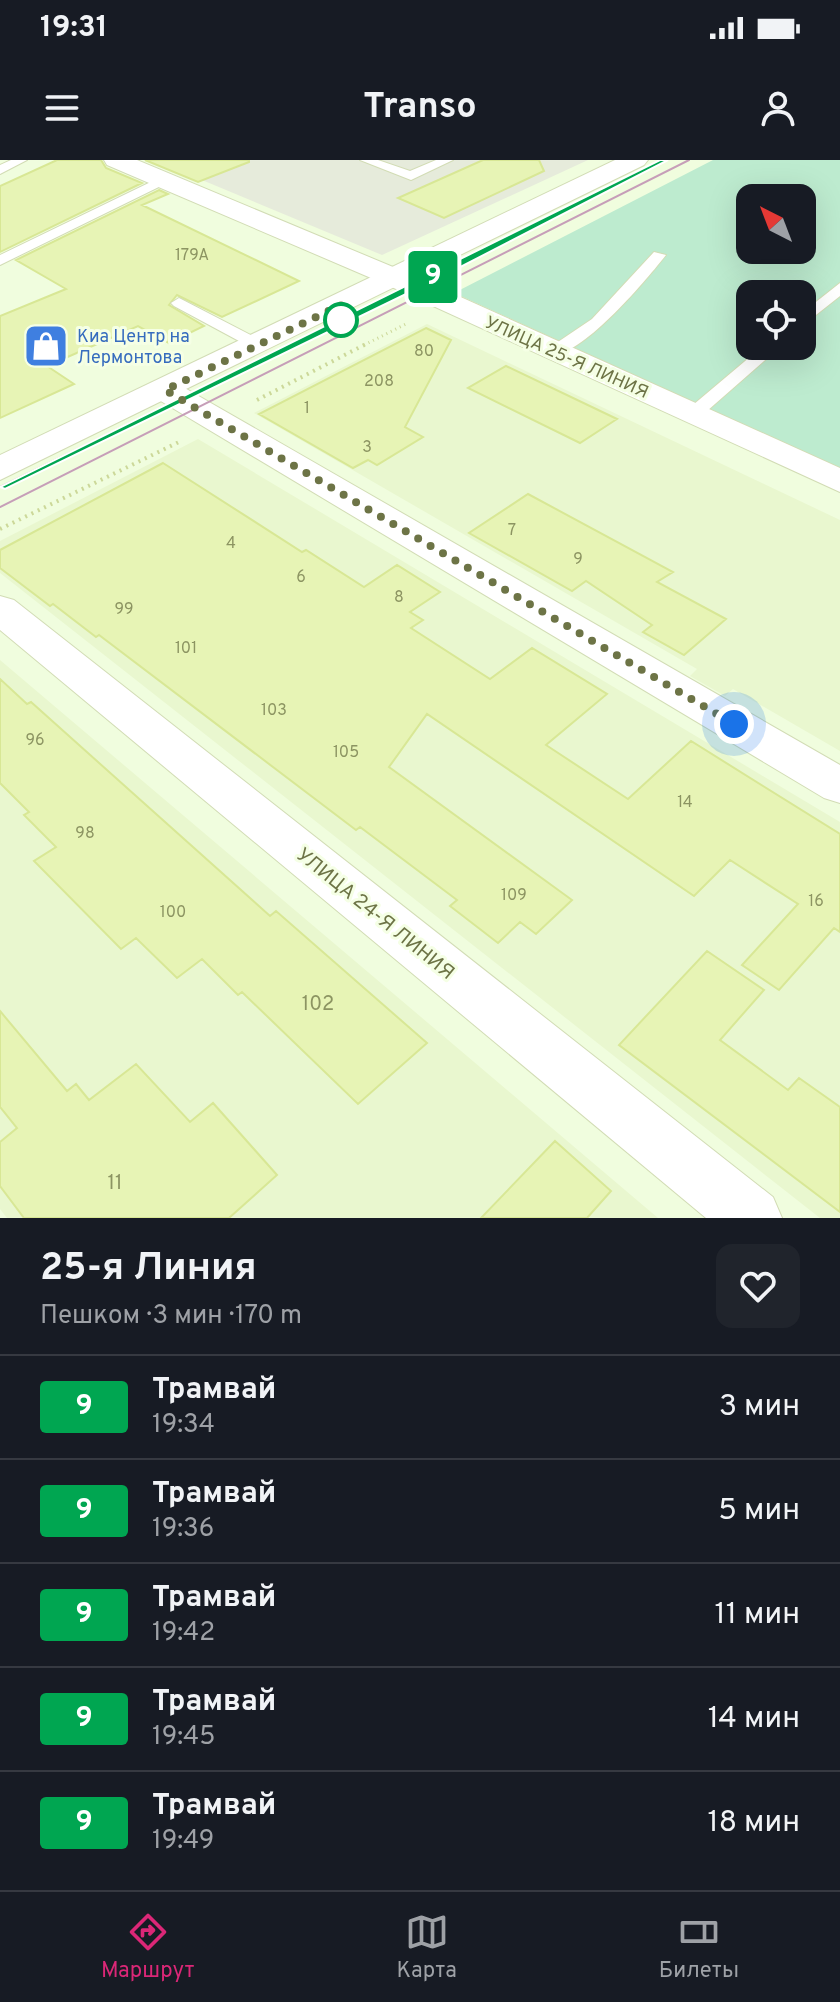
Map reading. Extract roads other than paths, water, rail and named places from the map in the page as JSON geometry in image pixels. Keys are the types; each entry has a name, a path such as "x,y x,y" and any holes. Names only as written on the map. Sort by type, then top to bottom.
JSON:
{"street":[{"name":"УЛИЦА 25-Я ЛИНИЯ","path":"116,160 395,278 840,481"},
{"path":"0,469 635,160"},
{"path":"165,390 840,786"},
{"name":"УЛИЦА 24-Я ЛИНИЯ","path":"0,609 752,1218"}],"lane":[{"path":"0,170 21,160"},
{"path":"366,160 411,176 447,160"},
{"path":"0,261 164,181"},
{"path":"555,351 598,322 659,255"},
{"path":"816,309 840,288"},
{"path":"179,303 258,345"},
{"path":"693,414 757,360"}],"tram line":[{"name":"9","path":"0,487 435,276 664,160"},
{"path":"0,507 689,160"},
{"path":"0,487 642,171"}],"place":[{"name":"Киа Центр на Лермонтова","path":"46,346"}]}
